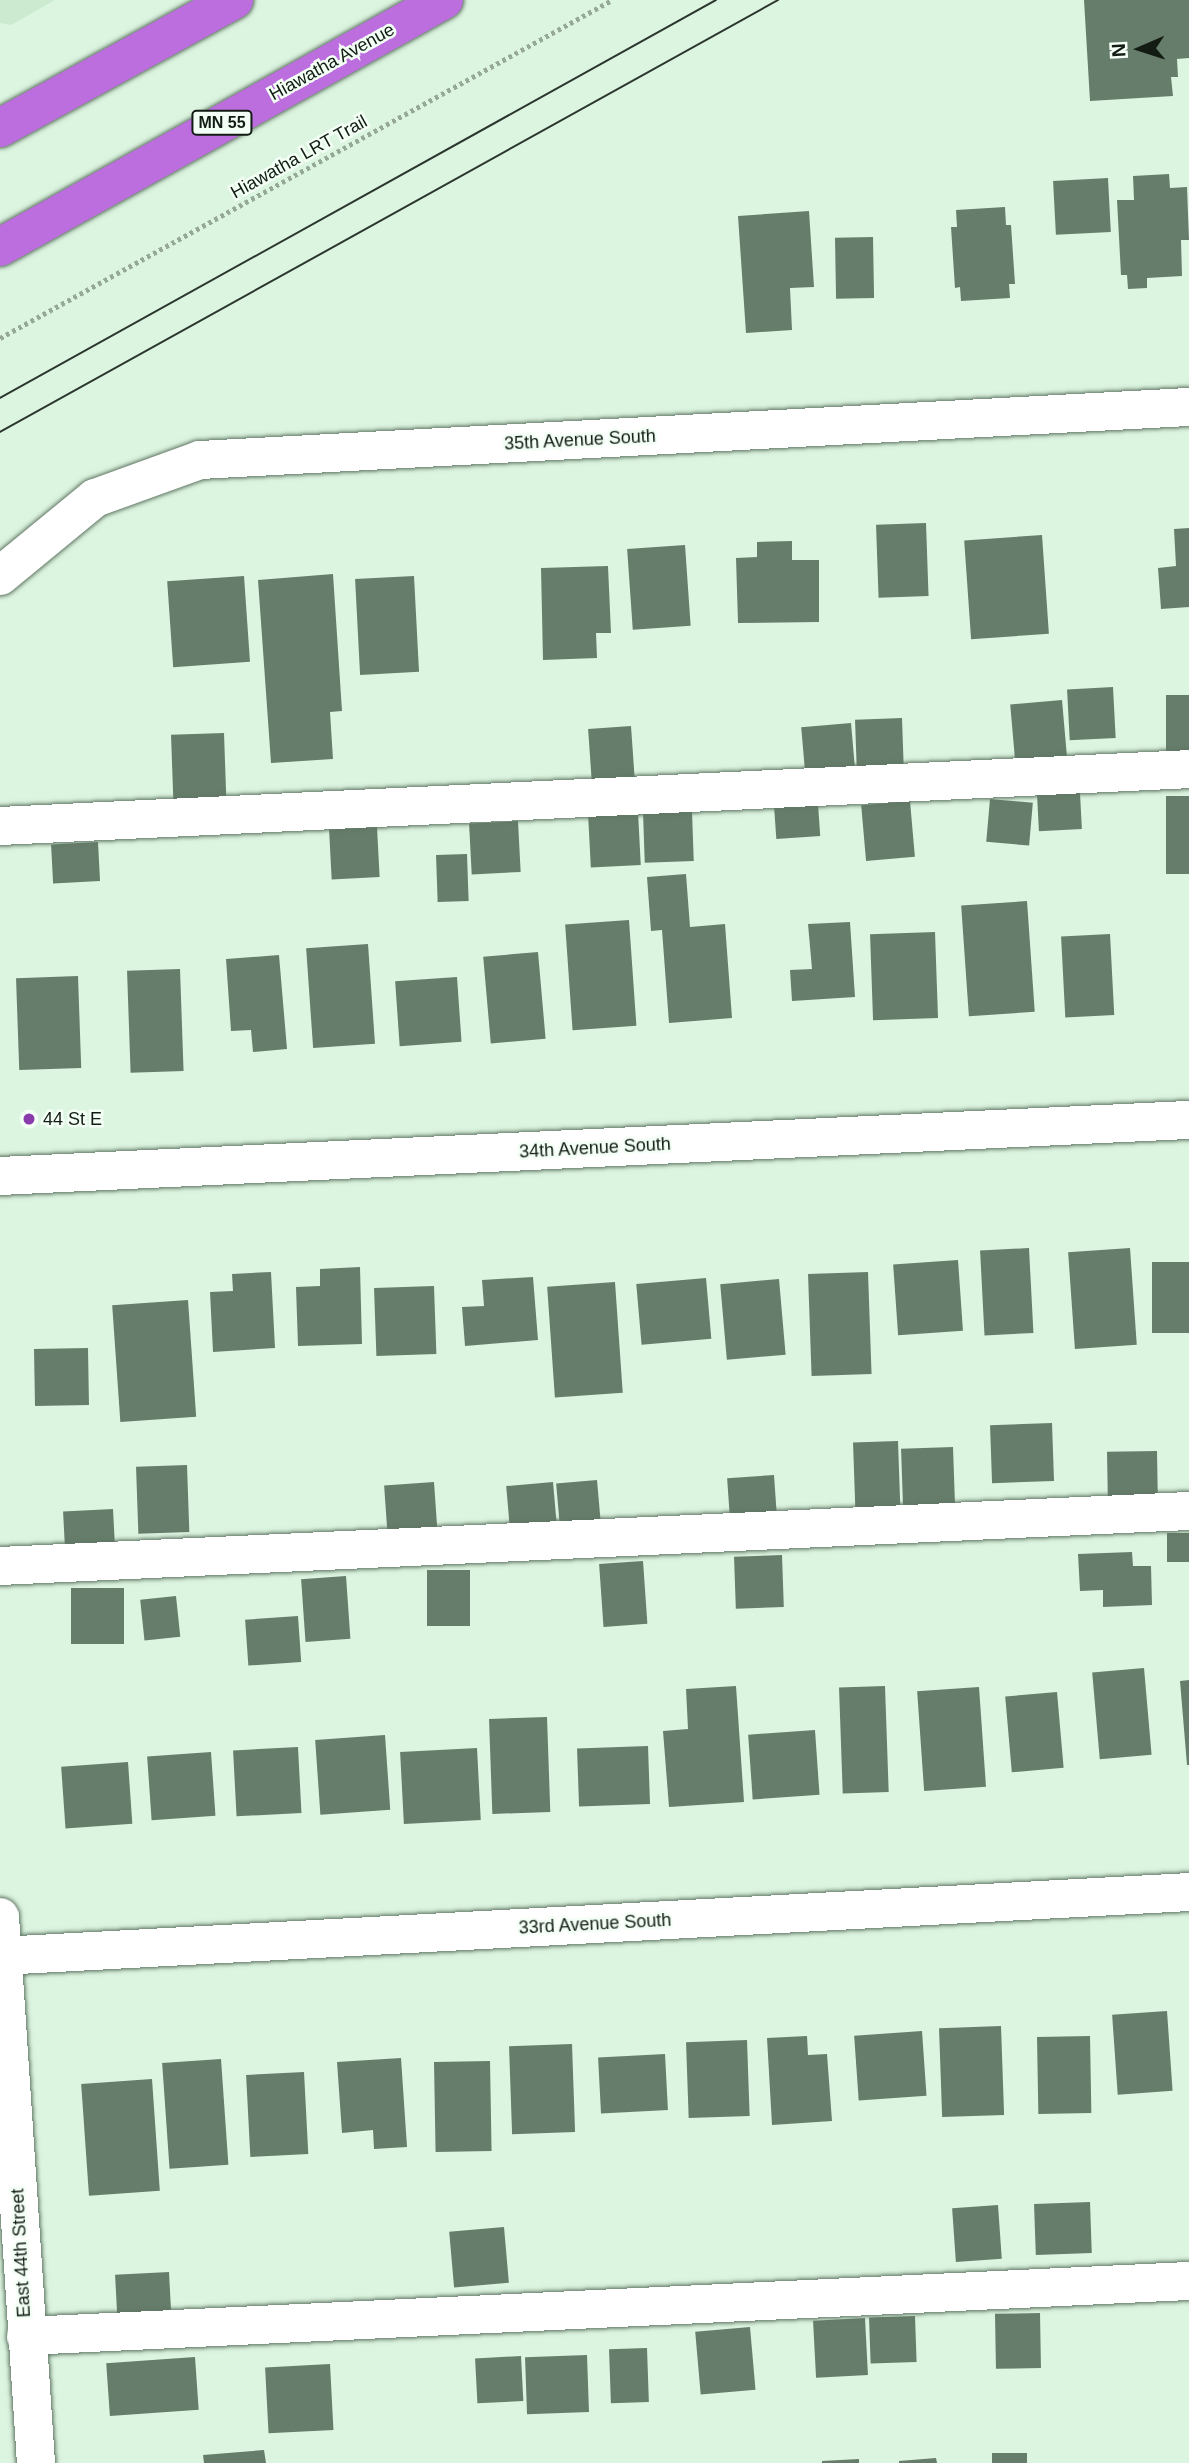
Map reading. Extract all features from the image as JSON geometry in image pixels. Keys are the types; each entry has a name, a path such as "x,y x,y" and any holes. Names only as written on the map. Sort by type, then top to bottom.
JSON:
{"highway":[{"path":"0,128 234,0"},
{"name":"Hiawatha Avenue","path":"0,247 444,0"}],"street":[{"name":"35th Avenue South","path":"1,573 95,498 200,460 1189,407"},
{"path":"0,827 1189,769"},
{"name":"34th Avenue South","path":"0,1176 1189,1120"},
{"path":"0,1566 1189,1511"},
{"name":"33rd Avenue South","path":"1,1956 1189,1892"},
{"name":"East 44th Street","path":"0,1917 36,2463"},
{"path":"26,2336 1189,2281"}],"path":[{"name":"Hiawatha LRT Trail","path":"0,338 612,0"}],"shaded area":[{"path":"0,0 55,0 11,25 0,23"}],"building":[{"path":"1084,0 1189,0 1189,58 1177,59 1178,77 1171,77 1173,96 1090,101"},
{"path":"1169,174 1170,188 1187,187 1189,240 1181,240 1182,276 1147,278 1147,288 1128,289 1127,275 1121,275 1117,200 1134,200 1133,176"},
{"path":"1108,178 1111,232 1056,235 1053,181"},
{"path":"1005,207 1006,225 1011,225 1015,284 1009,284 1010,298 961,301 960,287 955,288 951,227 957,227 956,210"},
{"path":"809,211 814,287 790,288 792,330 746,333 738,216"},
{"path":"873,237 874,298 836,299 835,238"},
{"path":"926,523 929,596 879,598 876,525"},
{"path":"1189,528 1189,607 1161,609 1158,568 1176,566 1174,529"},
{"path":"1042,535 1049,634 971,639 964,540"},
{"path":"792,541 792,560 819,560 819,622 738,623 736,558 757,557 757,542"},
{"path":"685,545 691,626 633,630 627,549"},
{"path":"608,566 611,633 596,633 597,658 543,660 541,568"},
{"path":"333,574 342,711 330,712 333,759 271,763 258,580"},
{"path":"244,576 250,662 173,667 167,581"},
{"path":"414,576 419,672 360,675 355,579"},
{"path":"1113,687 1116,738 1070,740 1067,689"},
{"path":"1166,695 1189,695 1189,758 1166,758"},
{"path":"1062,700 1067,756 1015,760 1010,705"},
{"path":"902,718 904,770 857,772 855,720"},
{"path":"851,723 855,771 805,775 801,727"},
{"path":"631,726 635,781 592,784 588,729"},
{"path":"224,733 226,804 174,806 171,735"},
{"path":"1080,793 1082,829 1039,831 1037,795"},
{"path":"1166,796 1189,796 1189,874 1166,874"},
{"path":"990,799 1033,803 1029,846 986,842"},
{"path":"910,801 915,857 866,861 861,805"},
{"path":"818,804 820,836 776,839 774,807"},
{"path":"692,811 694,861 645,863 643,813"},
{"path":"638,812 641,865 591,868 588,815"},
{"path":"518,821 521,872 472,874 469,824"},
{"path":"377,827 380,877 332,879 329,830"},
{"path":"98,842 100,881 53,883 51,844"},
{"path":"467,854 469,901 438,902 436,855"},
{"path":"686,874 690,927 725,924 732,1018 669,1023 662,930 651,931 647,877"},
{"path":"1027,901 1035,1012 969,1016 961,906"},
{"path":"629,920 636,1026 573,1030 565,924"},
{"path":"850,922 855,997 792,1001 790,970 812,969 808,924"},
{"path":"935,932 938,1018 873,1020 870,934"},
{"path":"1110,934 1114,1015 1065,1017 1061,937"},
{"path":"368,944 375,1044 313,1048 306,948"},
{"path":"538,952 546,1039 491,1043 483,957"},
{"path":"279,955 287,1049 253,1052 251,1030 231,1031 226,959"},
{"path":"180,969 184,1071 131,1073 127,971"},
{"path":"78,976 81,1068 19,1070 16,978"},
{"path":"457,977 462,1042 400,1046 395,981"},
{"path":"1029,1248 1033,1333 985,1335 980,1251"},
{"path":"1130,1248 1137,1345 1075,1349 1068,1252"},
{"path":"958,1260 963,1331 898,1335 893,1265"},
{"path":"1152,1262 1189,1262 1189,1333 1152,1333"},
{"path":"360,1267 362,1344 298,1346 296,1287 320,1286 320,1269"},
{"path":"271,1272 275,1348 213,1352 210,1292 233,1291 232,1274"},
{"path":"868,1272 872,1374 812,1376 808,1274"},
{"path":"533,1277 538,1340 465,1346 462,1307 484,1306 482,1280"},
{"path":"706,1278 711,1339 642,1345 636,1284"},
{"path":"779,1279 786,1355 727,1360 720,1284"},
{"path":"615,1282 623,1393 555,1397 547,1287"},
{"path":"434,1286 436,1354 376,1356 374,1288"},
{"path":"188,1300 196,1417 120,1422 112,1305"},
{"path":"88,1348 89,1405 35,1406 34,1349"},
{"path":"1052,1423 1054,1481 992,1483 990,1425"},
{"path":"898,1441 901,1517 856,1519 853,1443"},
{"path":"953,1447 955,1513 903,1515 901,1449"},
{"path":"1157,1451 1158,1502 1108,1503 1107,1452"},
{"path":"187,1465 189,1532 138,1534 136,1467"},
{"path":"774,1475 777,1523 730,1526 727,1478"},
{"path":"597,1480 601,1526 560,1529 556,1484"},
{"path":"434,1482 438,1539 388,1542 384,1485"},
{"path":"553,1482 557,1532 511,1536 506,1486"},
{"path":"113,1509 115,1554 65,1557 63,1512"},
{"path":"1167,1533 1189,1533 1189,1562 1167,1562"},
{"path":"1132,1552 1133,1566 1151,1566 1152,1605 1103,1607 1103,1590 1080,1591 1078,1554"},
{"path":"782,1555 784,1607 736,1609 734,1557"},
{"path":"643,1561 647,1624 604,1627 599,1564"},
{"path":"427,1570 470,1570 470,1626 427,1626"},
{"path":"346,1576 350,1639 306,1642 301,1579"},
{"path":"71,1588 124,1588 124,1644 71,1644"},
{"path":"176,1596 180,1637 144,1641 140,1600"},
{"path":"298,1616 301,1662 248,1666 245,1620"},
{"path":"1144,1668 1152,1755 1100,1759 1092,1673"},
{"path":"1189,1680 1189,1765 1187,1765 1180,1681"},
{"path":"736,1686 744,1802 669,1807 663,1731 688,1729 686,1689"},
{"path":"885,1686 889,1792 843,1794 839,1688"},
{"path":"979,1687 986,1787 924,1791 917,1691"},
{"path":"1057,1692 1064,1768 1012,1772 1005,1697"},
{"path":"547,1717 550,1812 492,1814 489,1719"},
{"path":"815,1730 820,1795 753,1800 748,1735"},
{"path":"385,1735 390,1810 320,1815 315,1740"},
{"path":"648,1746 650,1804 579,1806 577,1748"},
{"path":"298,1747 301,1813 237,1816 233,1750"},
{"path":"477,1748 481,1820 404,1824 400,1752"},
{"path":"211,1752 215,1816 152,1820 147,1756"},
{"path":"128,1762 132,1824 65,1829 61,1767"},
{"path":"1167,2011 1173,2091 1118,2095 1112,2015"},
{"path":"1001,2026 1004,2115 942,2117 939,2028"},
{"path":"922,2031 927,2096 859,2101 854,2036"},
{"path":"807,2036 808,2055 827,2054 832,2121 772,2125 767,2038"},
{"path":"1090,2036 1091,2113 1038,2114 1037,2037"},
{"path":"747,2040 750,2116 689,2118 686,2042"},
{"path":"572,2044 575,2132 512,2134 509,2046"},
{"path":"665,2054 668,2110 601,2113 598,2058"},
{"path":"401,2058 407,2147 374,2149 373,2130 342,2133 337,2062"},
{"path":"221,2059 228,2165 170,2169 162,2063"},
{"path":"490,2061 492,2151 436,2152 434,2062"},
{"path":"304,2072 308,2154 250,2157 246,2075"},
{"path":"152,2079 160,2191 89,2196 81,2084"},
{"path":"1090,2202 1092,2253 1036,2255 1034,2204"},
{"path":"998,2205 1002,2259 956,2262 952,2208"},
{"path":"504,2227 509,2283 454,2288 449,2232"},
{"path":"169,2272 172,2322 118,2325 115,2275"},
{"path":"1040,2313 1041,2368 996,2369 995,2314"},
{"path":"915,2316 917,2362 871,2364 869,2318"},
{"path":"865,2318 868,2375 816,2378 813,2321"},
{"path":"750,2327 755,2390 701,2395 695,2332"},
{"path":"647,2348 649,2402 611,2403 609,2349"},
{"path":"587,2355 589,2412 527,2414 525,2357"},
{"path":"521,2356 523,2401 477,2403 475,2358"},
{"path":"195,2357 199,2410 110,2416 106,2363"},
{"path":"330,2364 333,2430 269,2433 265,2367"},
{"path":"264,2450 266,2463 204,2463 203,2455"},
{"path":"992,2453 1027,2453 1027,2463 992,2463"},
{"path":"936,2458 937,2463 899,2463 899,2461"},
{"path":"859,2459 859,2463 822,2463 822,2461"}],"tram line":[{"path":"0,398 716,0"},
{"path":"0,432 778,0"}],"place":[{"name":"44 St E","path":"29,1119"}]}
